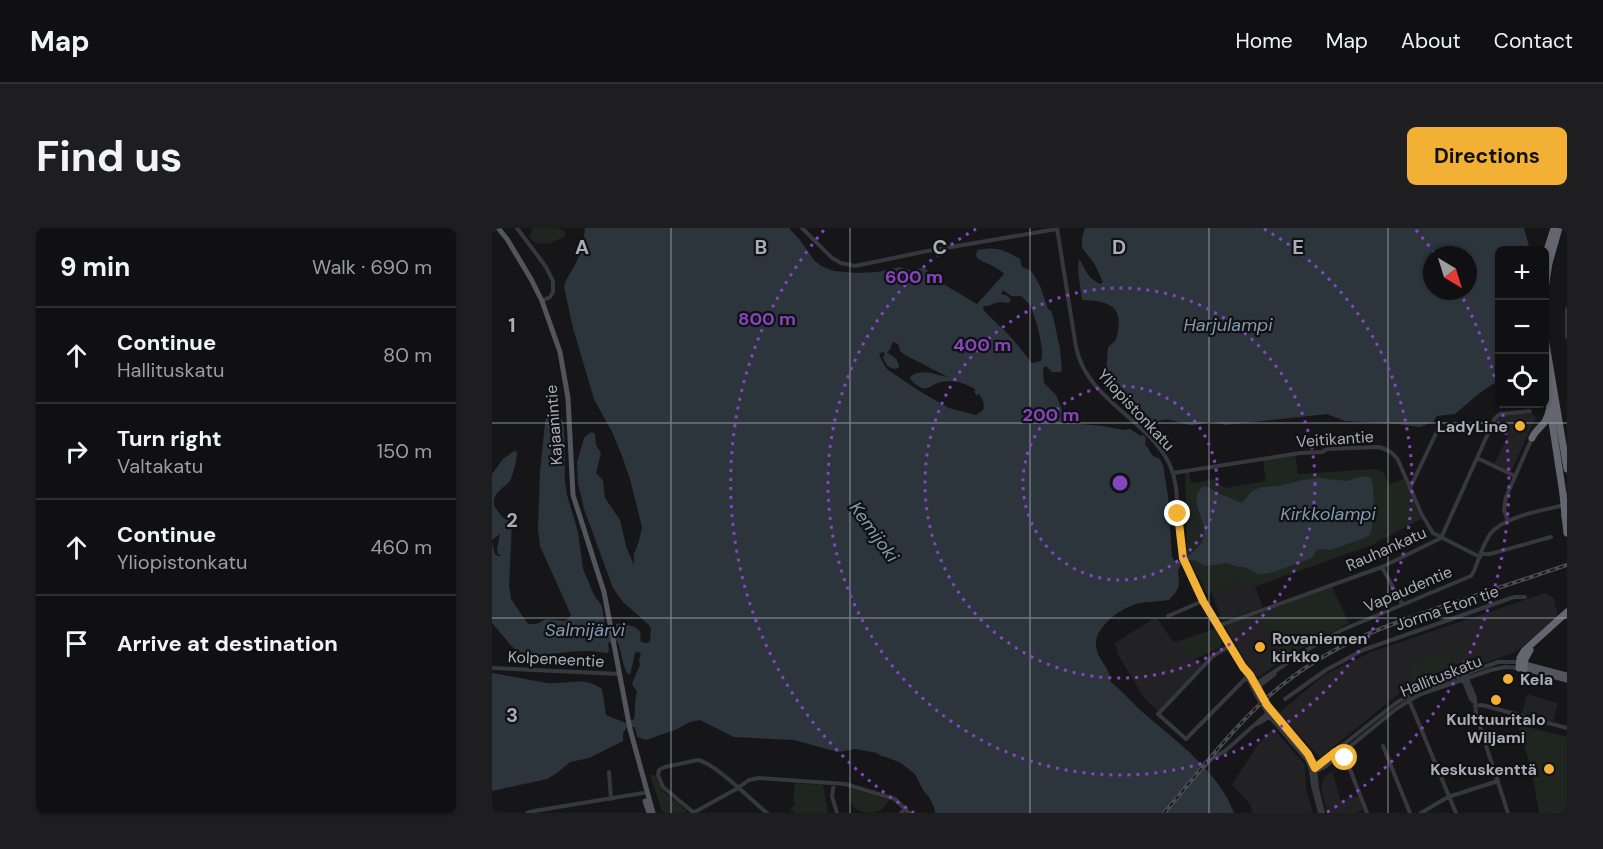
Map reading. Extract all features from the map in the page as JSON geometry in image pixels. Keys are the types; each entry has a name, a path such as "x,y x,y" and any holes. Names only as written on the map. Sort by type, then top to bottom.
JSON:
{"highway":[{"path":"1545,246 1549,228"},
{"path":"1549,246 1554,228"},
{"path":"1549,263 1559,228"},
{"path":"1548,354 1567,469"},
{"path":"1549,396 1567,533"},
{"path":"1532,438 1543,429 1550,402"},
{"path":"1557,413 1567,430"},
{"path":"1543,429 1555,441"},
{"path":"1565,456 1567,445"},
{"path":"1522,666 1522,654 1527,648 1567,612"},
{"path":"1522,666 1530,649 1567,620"}],"main road":[{"name":"Kajaanintie","path":"498,228 520,259 542,301 560,352 566,383 573,495 604,592 619,674"},
{"name":"Hallituskatu","path":"1522,666 1567,678"},
{"path":"619,674 651,813"},
{"path":"630,729 643,793 651,813"}],"street":[{"path":"517,228 550,274 553,292 550,297 542,301"},
{"path":"802,228 833,259 855,266 1057,228"},
{"name":"Yliopistonkatu","path":"1057,228 1081,364 1099,390 1158,446 1166,458 1173,473 1177,491 1183,558 1203,601 1247,677 1256,688"},
{"path":"1567,309 1567,337"},
{"name":"Rauhankatu","path":"1218,626 1382,567 1441,538 1495,418 1500,414 1530,411"},
{"path":"1410,488 1440,425"},
{"path":"1532,438 1506,497 1504,510 1508,521 1567,505"},
{"name":"Veitikantie","path":"1173,473 1300,453 1322,452 1327,449 1379,447 1395,456 1422,516 1433,533 1481,555"},
{"path":"1477,459 1515,476"},
{"name":"Vapaudentie","path":"1256,688 1260,681 1342,630 1471,576 1491,533 1508,521"},
{"path":"1481,555 1551,537"},
{"path":"1382,567 1402,604"},
{"name":"Jorma Eton tie","path":"1285,699 1336,663 1363,650 1514,597 1525,597"},
{"path":"1168,616 1203,601"},
{"path":"1230,646 1214,655 1158,714 1186,739 1247,677"},
{"name":"Hallituskatu","path":"1314,770 1419,690 1498,662 1522,666"},
{"path":"1464,663 1464,673 1471,699 1508,813"},
{"name":"Hallituskatu","path":"1408,698 1496,669 1522,666"},
{"name":"Yliopistonkatu","path":"1243,667 1247,670 1270,714 1314,770"},
{"name":"Kolpeneentie","path":"492,668 619,674"},
{"path":"1408,698 1456,813"},
{"path":"1474,704 1567,728"},
{"path":"1165,813 1209,760 1225,751 1270,714"},
{"name":"Hallituskatu","path":"1314,770 1326,766 1342,754 1372,726"},
{"path":"1383,746 1410,813"},
{"path":"1335,752 1342,754 1346,759 1367,813"},
{"path":"767,813 738,789 714,768 698,760 669,766 657,772 663,787 693,813 738,789 749,780 759,778 834,783 895,798 907,811 901,813"},
{"path":"1314,770 1322,813"},
{"path":"609,772 611,799"},
{"path":"1421,813 1448,797 1498,781"},
{"path":"834,783 831,796 837,813"},
{"path":"527,813 643,793"}],"shaded area":[{"path":"533,228 558,228 566,235 552,242 537,243 529,237"},
{"path":"1530,412 1536,417 1511,472 1494,464 1508,436 1492,428 1496,419 1501,415"},
{"name":"Kirkkolampi","path":"1295,455 1298,474 1375,469 1384,473 1388,485 1404,479 1421,519 1372,545 1245,590 1241,581 1207,594 1187,556 1185,473 1189,472 1191,483 1214,479 1226,488 1266,481 1263,460"},
{"path":"1242,581 1245,589 1255,586 1263,607 1222,621 1211,591"},
{"path":"1332,587 1349,623 1286,657 1256,615"},
{"path":"1545,593 1554,598 1558,617 1516,652 1402,691 1320,758 1279,713 1324,675 1371,652"},
{"path":"1256,615 1286,657 1259,677 1254,675 1226,628 1227,625"},
{"path":"1156,617 1173,642 1178,641 1192,660 1198,659 1202,664 1158,711 1144,698 1118,655 1115,643"},
{"path":"1215,629 1222,642 1219,648 1192,660 1178,641"},
{"path":"1459,649 1458,671 1411,688 1411,663"},
{"path":"1527,694 1558,703 1553,722 1522,713"},
{"name":"Keskuskenttä","path":"1520,725 1567,737 1567,813 1539,813 1532,772 1519,729"},
{"path":"1273,728 1305,765 1306,788 1313,813 1252,813 1250,804 1232,785 1255,749"},
{"path":"1332,771 1341,801 1358,796 1363,810 1355,813 1327,813 1321,788 1324,778"},
{"path":"650,775 655,775 662,790 687,811 665,813 661,809"},
{"path":"795,783 823,785 828,813 795,813 790,809 795,804 793,801"},
{"path":"849,788 889,800 879,811 863,812 856,809 852,803"}],"water":[{"path":"585,228 789,228 821,266 834,271 856,273 878,272 900,267 909,270 923,268 933,278 977,304 1004,274 977,258 978,250 991,248 1020,259 1022,267 1030,270 1034,275 1053,316 1062,370 1052,372 1046,366 1043,368 1044,383 1056,395 1063,412 1071,420 1080,424 1130,429 1143,435 1146,438 1145,445 1163,465 1168,496 1172,557 1176,563 1181,561 1182,563 1178,570 1178,588 1169,600 1136,604 1115,615 1103,626 1096,639 1097,651 1110,681 1197,760 1219,785 1234,813 935,813 929,797 915,774 901,763 877,753 856,749 838,752 794,740 734,737 700,720 646,740 637,737 635,727 627,727 623,733 623,741 589,758 570,762 547,779 492,791 492,673 547,683 588,682 602,689 606,715 626,723 635,716 637,692 632,684 640,665 641,654 638,652 635,653 630,674 628,674 617,641 608,643 607,653 579,651 525,653 517,651 492,623 492,544 495,554 502,556 498,554 497,549 500,534 492,540 492,474 503,459 514,451 517,455 511,479 497,493 494,500 502,517 512,522 509,585 511,599 528,624 536,624 546,619 564,621 571,615 540,546 538,529 540,471 545,423 547,414 554,408 560,414 564,428 565,483 578,532 583,569 594,595 602,606 606,632 610,636 616,632 616,624 626,625 640,632 641,642 650,641 651,628 623,602 613,588 584,509 578,483 577,462 584,438 592,432 595,434 596,445 601,453 596,473 603,480 605,498 620,520 626,546 634,565 634,554 642,527 630,479 613,434 594,399 573,328 564,287 578,259","holes":["1003,290 1011,296 1021,296 1031,307 1041,342 1041,361 1032,363 1011,337 983,309 984,306 1011,301 1008,296 1001,294","893,342 898,344 900,351 905,355 948,377 920,372 911,376 910,379 917,386 926,388 940,382 951,381 967,385 976,390 974,391 976,395 978,393 981,397 984,403 983,410 976,415 949,408 888,370 879,354 883,352 885,354 883,357 889,367 894,369 899,367 896,359 887,352"]},
{"name":"Harjulampi","path":"1085,228 1524,228 1529,246 1495,246 1495,383 1455,414 1437,416 1433,422 1420,427 1345,421 1327,414 1225,425 1212,422 1189,425 1163,420 1155,423 1156,429 1151,433 1148,430 1148,421 1111,384 1106,373 1108,347 1116,340 1119,320 1114,308 1108,304 1082,300 1078,271 1079,259 1092,278 1100,284 1103,282 1094,263 1082,248"},
{"name":"Kirkkolampi","path":"1363,476 1371,478 1373,489 1373,521 1371,533 1368,536 1331,550 1320,549 1312,558 1263,574 1227,563 1205,566 1188,560 1187,556 1198,547 1203,538 1204,528 1197,502 1198,493 1204,486 1242,503 1251,492 1261,487 1319,478 1347,481"}],"railway":[{"path":"1164,813 1250,714 1282,685 1321,658 1341,646 1404,620 1567,565"}],"place":[{"name":"LadyLine","path":"1520,426"},
{"name":"Rovaniemen kirkko","path":"1260,647"},
{"name":"Kela","path":"1508,679"},
{"name":"Kulttuuritalo Wiljami","path":"1496,700"},
{"name":"Keskuskenttä","path":"1549,769"}],"route":[{"path":"1178,514 1181,551 1187,569 1203,601 1267,705 1308,754 1315,768 1335,752 1342,754 1345,758"}],"water label":[{"name":"Kemijoki","path":"874,532"},
{"name":"Salmijärvi","path":"585,630"}]}
